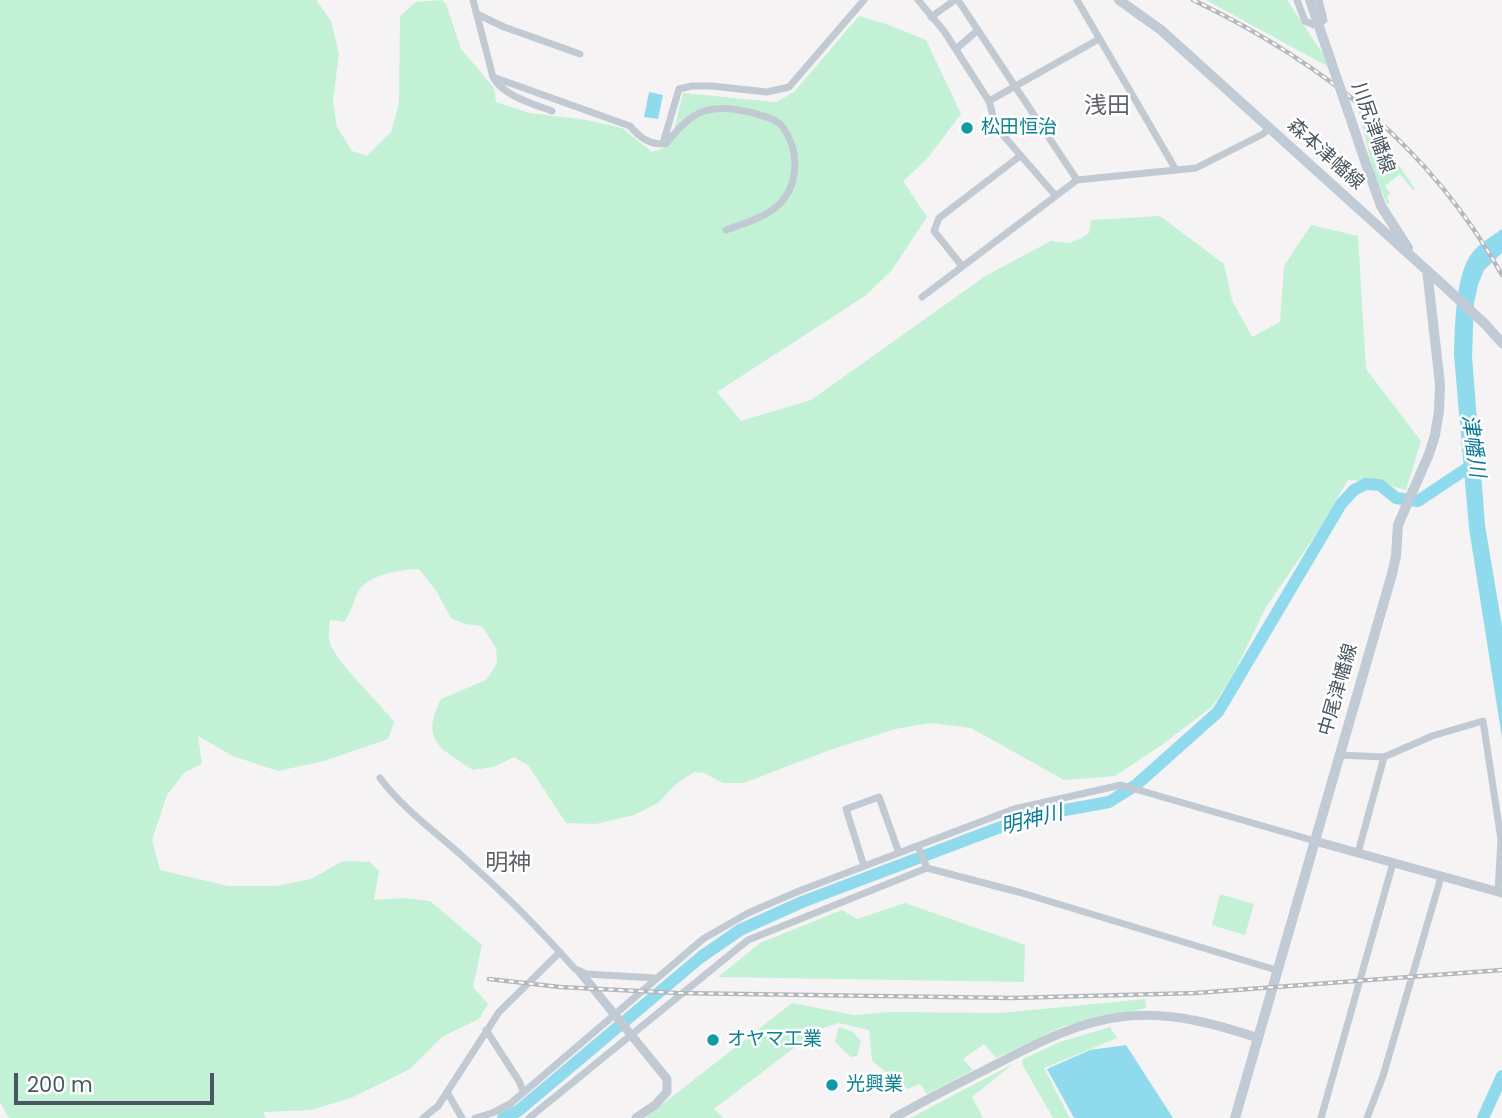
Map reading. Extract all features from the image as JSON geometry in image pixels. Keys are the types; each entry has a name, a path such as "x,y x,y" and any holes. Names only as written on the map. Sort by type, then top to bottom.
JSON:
{"main road":[{"name":"森本津幡線","path":"1119,0 1161,30 1427,270 1502,343"},
{"name":"川尻津幡線","path":"1310,0 1381,206 1415,259"},
{"name":"中尾津幡線","path":"1235,1118 1392,574 1398,525 1432,444 1439,411 1440,384 1427,270"}],"street":[{"path":"473,0 497,85 528,102 552,111"},
{"path":"663,144 679,89 712,86 767,92 789,87 864,0"},
{"path":"918,0 956,49 989,101 996,127 1055,195"},
{"path":"931,17 956,0 1077,180"},
{"path":"1077,0 1176,170"},
{"path":"1297,0 1305,21 1314,25 1325,17 1319,0"},
{"path":"477,14 504,27 580,54"},
{"path":"956,49 978,30"},
{"path":"989,101 1099,39"},
{"path":"493,77 630,126 647,141 663,144 666,144 689,117 708,109 724,107 772,118 782,126 793,155 796,172 794,182 777,207 726,230"},
{"path":"922,297 1077,180 1196,168 1263,134 1269,128"},
{"path":"962,266 934,231 939,218 1020,156"},
{"path":"475,1118 492,1114 510,1104 703,939 748,913 1014,809 1121,785 1500,892 1501,839 1483,721 1432,736 1384,757 1339,755"},
{"path":"1358,853 1384,757"},
{"path":"380,778 419,821 473,865 580,972 667,1079 667,1092 655,1105 636,1118"},
{"path":"864,866 846,809 879,797 899,853"},
{"path":"918,847 925,865"},
{"path":"1321,1118 1393,863"},
{"path":"529,1118 630,1032 748,940 925,865 1276,970"},
{"path":"1367,1118 1398,1026 1441,877"},
{"path":"423,1118 432,1112 447,1092 499,1012 560,952"},
{"path":"580,972 657,978"},
{"path":"894,1118 1049,1037 1106,1020 1150,1015 1186,1018 1258,1038"},
{"path":"486,1030 523,1091"},
{"path":"447,1092 462,1118"}],"green space":[{"path":"0,0 316,0 331,21 339,54 333,100 337,127 352,151 367,156 391,132 399,103 400,16 416,2 442,0 446,4 461,49 494,88 496,102 529,113 587,120 622,128 652,152 670,146 683,93 776,102 794,92 859,16 886,24 926,40 961,114 926,160 903,181 927,217 892,270 865,296 717,392 741,421 811,400 987,275 1051,241 1069,243 1082,238 1089,233 1091,220 1160,216 1224,264 1232,300 1252,337 1280,322 1284,266 1311,225 1358,236 1366,369 1421,441 1406,490 1378,482 1348,480 1314,537 1266,607 1234,673 1213,706 1115,776 1064,780 971,728 931,723 895,729 827,751 744,783 723,783 704,773 694,772 676,784 658,803 634,815 596,824 566,823 528,765 514,757 493,767 473,770 443,749 433,734 432,725 441,699 486,680 497,664 496,648 482,626 465,624 451,618 437,592 419,569 377,577 358,592 344,622 330,620 329,638 340,660 394,722 388,739 324,761 278,771 233,756 198,736 202,764 185,772 167,795 152,840 160,870 228,886 276,886 311,879 343,861 370,862 379,871 374,900 403,898 430,901 482,945 473,987 488,1004 479,1019 442,1037 410,1069 353,1097 312,1110 263,1112 266,1118 9,1118 0,1102"},
{"path":"1206,0 1287,0 1325,57 1327,66"},
{"path":"1356,102 1415,189 1413,190 1400,174 1385,186 1390,193 1387,197 1390,203 1387,204 1374,173"},
{"path":"1220,894 1254,904 1245,935 1212,925"},
{"path":"905,903 1025,945 1024,982 718,977 760,943 842,910 857,919"},
{"path":"1145,999 1146,1008 1064,1026 996,1058 984,1044 963,1059 973,1070 927,1094 920,1084 907,1089 872,1061 869,1030 839,1023 819,1029 714,1109 724,1118 645,1118 792,1003 854,1015 889,1012 1001,1013"},
{"path":"839,1027 853,1032 861,1041 857,1056 851,1057 835,1042"},
{"path":"1110,1027 1117,1038 1044,1068 1070,1118 1053,1118 1022,1064 1023,1059 1060,1042"},
{"path":"1013,1064 972,1097 983,1118 910,1118"}],"water":[{"path":"649,92 663,95 658,119 644,117"},
{"name":"津幡川","path":"1502,229 1502,253 1484,270 1478,285 1474,303 1472,356 1485,525 1502,626 1502,738 1469,528 1454,355 1457,302 1466,263 1479,246"},
{"path":"1126,1045 1173,1118 1074,1118 1047,1069 1090,1050"}],"waterway":[{"name":"明神川","path":"503,1118 518,1111 701,957 740,930 802,902 998,828 1043,814 1109,802 1136,785 1218,712 1341,504 1354,490 1366,484 1380,485 1396,498 1418,501 1472,465"},
{"path":"1483,1118 1502,1076"}],"railway":[{"path":"1193,0 1286,52 1370,113 1407,148 1442,187 1502,275"},
{"path":"489,979 560,987 677,993 1012,998 1196,993 1502,970"}],"place":[{"name":"松田恒治","path":"967,128"},
{"name":"オヤマ工業","path":"713,1040"},
{"name":"光興業","path":"832,1085"}],"district":[{"name":"浅田","path":"1107,107"},
{"name":"明神","path":"508,864"}]}
